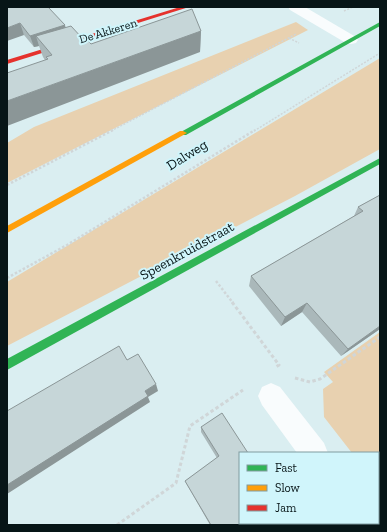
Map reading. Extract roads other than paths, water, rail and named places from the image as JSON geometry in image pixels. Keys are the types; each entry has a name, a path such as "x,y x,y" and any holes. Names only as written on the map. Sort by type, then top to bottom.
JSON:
{"street":[{"name":"De Akkeren","path":"7,62 186,7"},
{"path":"295,7 351,40"},
{"name":"Dalweg","path":"7,230 380,24"},
{"name":"Speenkruidstraat","path":"7,365 380,161"},
{"path":"266,388 313,452"}]}
